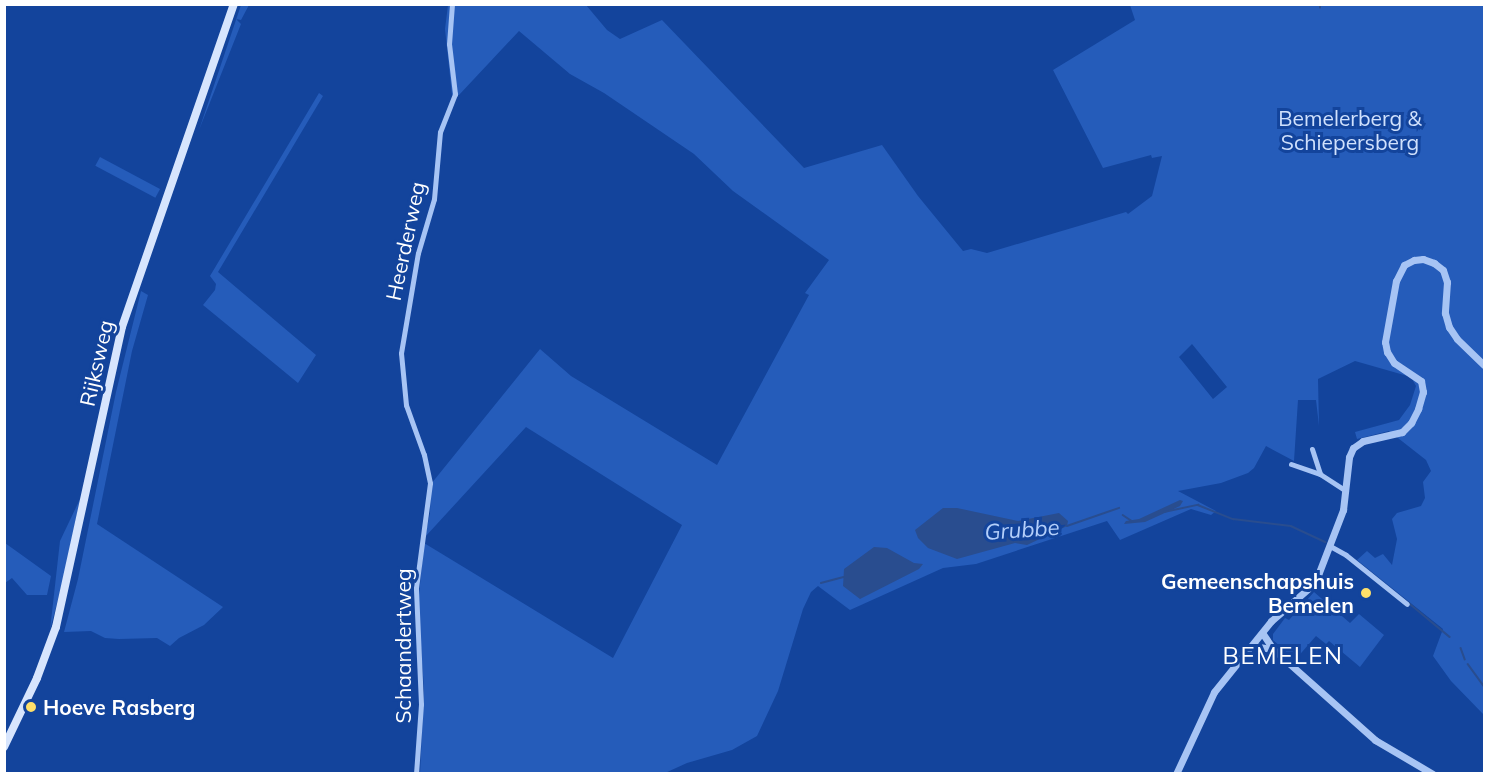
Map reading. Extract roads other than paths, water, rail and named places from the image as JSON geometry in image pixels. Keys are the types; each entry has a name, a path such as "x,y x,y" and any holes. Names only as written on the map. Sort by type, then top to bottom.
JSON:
{"main road":[{"name":"Rijksweg","path":"4,747 37,678 56,627 122,327 234,4"}],"street":[{"name":"Heerderweg","path":"430,483 424,455 406,405 401,353 418,253 434,199 440,132 455,94 449,44 452,4"},
{"path":"1176,774 1211,697 1274,618 1313,583 1343,510 1351,451 1363,441 1405,430 1421,402 1423,392 1420,381 1394,363 1387,352 1385,342 1396,281 1407,263 1426,260 1443,270 1447,282 1445,313 1450,329 1485,365"},
{"path":"1312,449 1314,462 1320,474"},
{"path":"1291,464 1320,474 1346,491"},
{"name":"Schaandertweg","path":"416,774 421,705 416,594 430,483"},
{"path":"1330,546 1346,555 1407,604"},
{"path":"1263,634 1273,649 1380,744 1432,773"},
{"path":"1253,646 1273,649"}],"water":[{"path":"1180,500 1183,501 1180,506 1145,522 1124,524 1126,521 1139,519"},
{"path":"943,508 957,508 1018,521 1059,513 1068,521 1067,526 1027,545 1015,543 957,559 928,548 918,538 915,530"},
{"path":"874,547 887,548 914,563 923,564 919,569 860,599 843,586 844,569"}],"waterway":[{"path":"1164,512 1198,505 1233,519 1291,526 1326,542"},
{"name":"Grubbe","path":"1067,526 1119,508"},
{"name":"Grubbe","path":"1123,515 1132,521"},
{"name":"Grubbe","path":"821,583 843,577"},
{"path":"1409,603 1450,637"},
{"path":"1461,648 1465,659"},
{"path":"1468,664 1484,686"}],"place":[{"name":"Gemeenschapshuis Bemelen","path":"1366,593"},
{"name":"Hoeve Rasberg","path":"31,707"}],"district":[{"name":"BEMELEN","path":"1283,656"}],"park label":[{"name":"Bemelerberg & Schiepersberg","path":"1350,130"}]}
